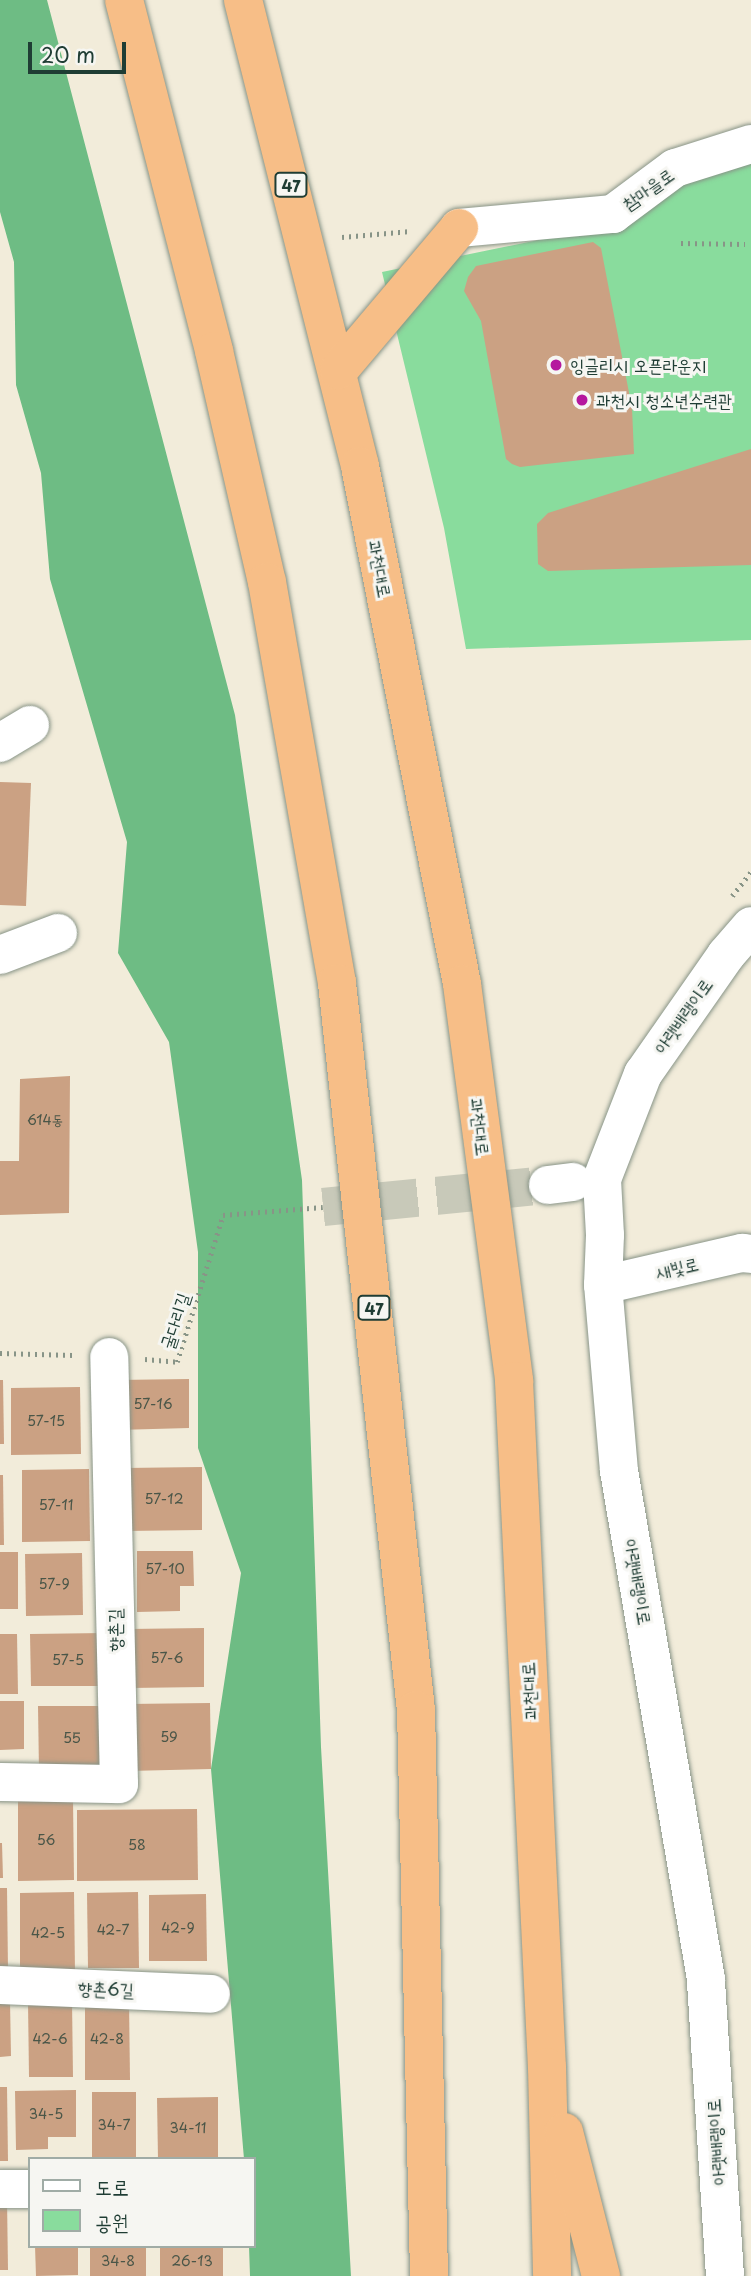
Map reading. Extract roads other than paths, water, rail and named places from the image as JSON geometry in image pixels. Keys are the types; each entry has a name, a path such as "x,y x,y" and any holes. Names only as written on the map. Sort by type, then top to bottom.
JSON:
{"highway":[{"name":"47","path":"124,0 214,351 267,582 337,983 416,1710 429,2276"},
{"name":"과천대로","path":"243,0 339,370 462,984 514,1381 547,2067 552,2276"},
{"path":"339,370 459,228"},
{"path":"547,2067 601,2276"}],"street":[{"name":"참마을로","path":"459,228 613,214 675,168 751,144"},
{"name":"아랫배랭이로","path":"725,2276 706,1979 619,1471 603,1285 603,1180 643,1073 726,955 751,926"},
{"path":"0,954 58,933"},
{"name":"새빛로","path":"603,1285 742,1253 751,1254"},
{"name":"향촌길","path":"0,1782 119,1784 109,1357"},
{"name":"향촌6길","path":"0,1985 211,1994"},
{"path":"0,2189 28,2189"}],"tunnel":[{"path":"323,1207 548,1185"}],"place":[{"name":"잉글리시 오픈라운지","path":"556,365"},
{"name":"과천시 청소년수련관","path":"582,400"}]}
